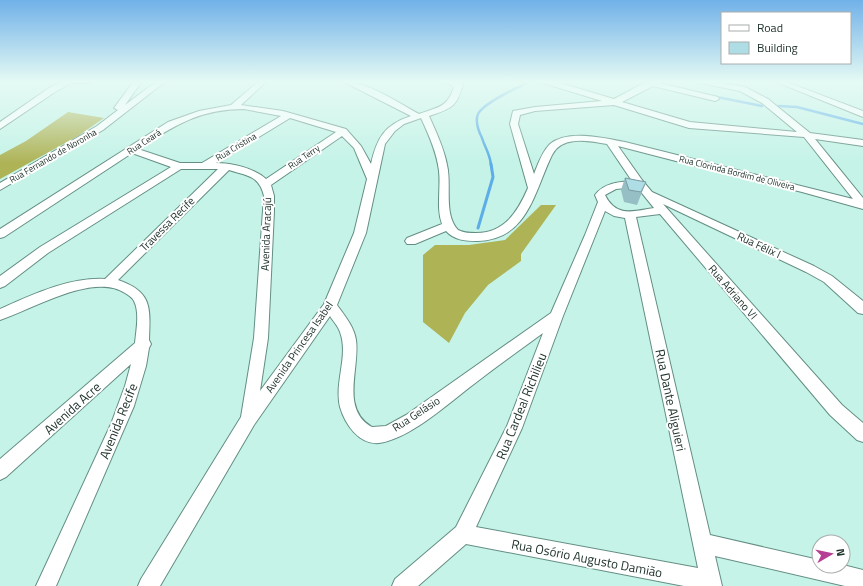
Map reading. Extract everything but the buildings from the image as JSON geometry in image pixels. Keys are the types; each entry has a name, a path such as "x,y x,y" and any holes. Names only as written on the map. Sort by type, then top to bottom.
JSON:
{"street":[{"path":"0,126 25,108"},
{"path":"100,128 117,108"},
{"name":"Rua Fernando de Noronha","path":"0,187 100,128 126,108"},
{"name":"Rua Ceará","path":"0,234 171,124 202,112 225,108"},
{"name":"Rua Ceará","path":"256,108 343,131"},
{"path":"407,108 421,115 439,151 444,170 445,205 449,226 432,231 411,242"},
{"name":"Avenida Princesa Isabel","path":"148,586 248,420 330,306 360,233 380,144 386,135 401,122 440,108"},
{"path":"533,187 514,124 516,113 542,108"},
{"path":"635,108 689,125 807,135 863,143"},
{"path":"773,108 807,135 861,204"},
{"path":"848,108 863,114"},
{"name":"Rua Cristina","path":"206,165 287,116"},
{"path":"343,131 355,142 362,153 372,179"},
{"name":"Rua Terry","path":"266,184 343,131"},
{"name":"Rua Clorinda Bordim de Oliveira","path":"449,226 454,233 468,237 483,236 500,232 512,224 521,214 530,199 533,187 550,149 561,141 580,139 611,142 648,150 690,162 781,183 861,204"},
{"name":"Rua Adriano VI","path":"611,142 662,210 836,410 863,434"},
{"path":"131,150 179,166"},
{"name":"Avenida Aracajú","path":"0,283 44,250 179,166 227,166 257,176 266,184 269,196 269,211 261,338 248,420"},
{"name":"Travessa Recife","path":"108,283 227,166"},
{"name":"Rua Cardeal Richilieu","path":"402,586 463,534 514,428 556,316 591,236 603,202 600,195 604,190 613,186 644,188"},
{"name":"Rua Félix I","path":"644,188 810,269 828,280 863,309"},
{"path":"603,202 605,206 613,213 621,215 662,210"},
{"name":"Rua Dante Aliguieri","path":"630,214 711,584"},
{"name":"Avenida Recife","path":"0,315 32,301 72,287 93,283 108,283 126,287 138,297 143,312 144,344 131,397 46,586"},
{"name":"Rua Gelásio","path":"330,306 347,332 349,347 344,388 347,405 352,419 363,432 379,435 396,430 424,412 556,316"},
{"name":"Avenida Acre","path":"0,471 144,344"},
{"name":"Rua Osório Augusto Damião","path":"463,534 711,584"},
{"path":"702,543 863,580"}],"green space":[{"path":"68,112 104,118 78,136 0,179 0,155 26,141"},
{"path":"541,205 556,205 521,254 521,261 488,285 465,313 449,343 423,322 423,255 435,245 469,245 505,240"}],"waterway":[{"path":"483,108 478,114 477,120 480,133 489,154 491,165"},
{"path":"802,108 863,124"},
{"path":"478,228 493,177 491,164"}]}
